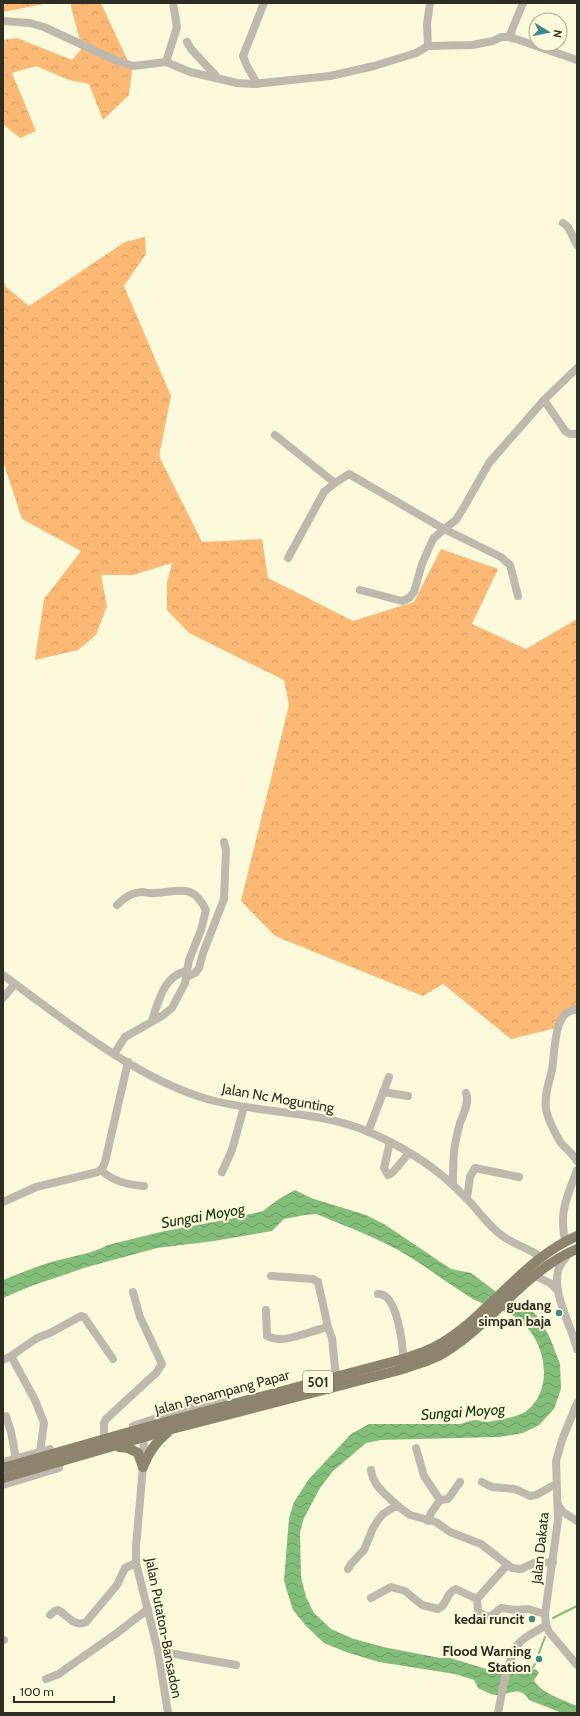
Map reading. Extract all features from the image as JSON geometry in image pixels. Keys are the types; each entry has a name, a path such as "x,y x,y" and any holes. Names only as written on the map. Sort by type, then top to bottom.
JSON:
{"main road":[{"name":"Jalan Penampang Papar","path":"3,1478 113,1447 144,1433 172,1429 396,1371 427,1361 450,1349 541,1257 565,1241 577,1236"},
{"name":"Jalan Penampang Papar","path":"3,1468 144,1433 235,1403 403,1359 440,1344 483,1317 535,1276 574,1251"},
{"path":"143,1467 153,1446 172,1429"},
{"path":"113,1447 133,1449 138,1453 143,1467"}],"street":[{"path":"166,62 177,27 174,3"},
{"path":"257,84 243,56 264,3"},
{"path":"428,46 427,24 430,3"},
{"path":"509,37 523,3"},
{"path":"3,21 30,23 44,27 115,60 133,66 166,62 190,72 237,83 257,84 334,75 374,66 416,52 428,46 472,45 493,41 501,37 509,37 577,60"},
{"path":"186,42 218,78"},
{"path":"563,223 568,227 577,246"},
{"path":"360,590 402,601 409,598 414,592 422,564 434,539 456,520 488,462 544,400 577,368"},
{"path":"544,400 566,432 570,434 577,434"},
{"path":"275,435 335,483"},
{"path":"288,558 324,492 349,474 444,529 501,557 510,565 518,596"},
{"path":"152,1021 157,1004 167,984 176,975 195,973 199,968 202,953 224,900 226,850 224,842"},
{"path":"114,1054 125,1037 172,1008 185,984 189,960 201,930 206,910 199,898 186,890 166,891 155,894 140,892 122,900 117,905"},
{"name":"Jalan Nc Mogunting","path":"3,975 114,1054 160,1080 197,1096 244,1107 332,1120 368,1132 390,1142 426,1164 453,1185 467,1198 482,1217 501,1235 541,1257"},
{"path":"3,998 15,984"},
{"path":"577,1010 568,1012 561,1020 557,1028 552,1070 546,1097 546,1110 559,1138 577,1161"},
{"path":"3,1202 36,1187 82,1177 101,1170 105,1162 128,1062"},
{"path":"368,1132 388,1077"},
{"path":"383,1092 408,1096"},
{"path":"453,1185 452,1156 468,1096 466,1093"},
{"path":"222,1172 232,1150 244,1107"},
{"path":"390,1142 384,1168 388,1175 393,1172 409,1153"},
{"path":"467,1198 471,1173 475,1168 519,1177"},
{"path":"101,1170 105,1174 120,1181 144,1186"},
{"path":"565,1241 562,1225 564,1206 577,1170"},
{"path":"574,1251 559,1268 556,1278 558,1291 577,1349"},
{"path":"271,1276 313,1279 318,1282 328,1327 332,1338 336,1377"},
{"path":"535,1276 550,1283 558,1291"},
{"path":"104,1434 104,1424 106,1419 156,1373 162,1364 140,1317 132,1292"},
{"path":"378,1294 386,1296 398,1319 404,1345 403,1359"},
{"path":"266,1310 266,1336 273,1339 292,1337 328,1327"},
{"path":"3,1360 37,1338 50,1333 80,1316 84,1317 113,1358"},
{"path":"11,1356 44,1423 40,1452"},
{"path":"3,1462 206,1405 223,1402 235,1403"},
{"name":"Jalan Dakata","path":"577,1403 557,1454 556,1484 558,1520 545,1614 546,1625 553,1637 577,1665"},
{"path":"6,1416 11,1432 16,1459"},
{"name":"Jalan Putaton-Bansadon","path":"144,1433 136,1563 158,1651 168,1713"},
{"path":"416,1448 424,1476 440,1500"},
{"path":"3,1485 59,1468 62,1461"},
{"path":"371,1470 373,1479 380,1489 410,1515 436,1522 450,1532 481,1544 496,1554 507,1565 521,1569 534,1563 553,1562"},
{"path":"428,1521 431,1513 440,1500 448,1498 460,1482"},
{"path":"482,1482 492,1487 516,1489 530,1496 536,1495 556,1484"},
{"path":"558,1505 563,1512 577,1521"},
{"path":"348,1569 364,1550 373,1528 383,1514 392,1508 399,1507"},
{"path":"50,1615 55,1610 58,1610 77,1623 83,1624 117,1585 125,1568 136,1563"},
{"path":"507,1565 477,1599 478,1612 486,1616 491,1616 500,1608 516,1610 528,1609 545,1614"},
{"path":"371,1598 391,1587 406,1591 422,1605 438,1609 443,1607 450,1592 456,1589 477,1599"},
{"path":"46,1679 59,1674 148,1609"},
{"path":"498,1713 508,1670 515,1650 520,1643 546,1625"},
{"path":"158,1651 236,1665"}],"green space":[{"path":"3,3 49,3 3,12"},
{"path":"70,3 101,3 132,70 129,95 103,120 89,84 69,80 36,66 12,73 36,131 20,138 3,124 3,40 17,38 72,60 82,48"},
{"path":"145,237 146,254 124,286 171,396 159,456 202,542 262,539 268,578 353,621 414,602 441,549 498,569 472,624 526,649 577,619 577,1010 568,1014 560,1027 511,1039 443,984 423,996 275,936 241,901 289,705 284,680 189,633 167,610 167,583 172,563 133,575 101,575 107,606 96,635 78,650 35,660 44,599 81,551 22,519 3,461 3,279 6,287 29,306 125,242"}],"water":[{"path":"295,1190 311,1198 366,1215 384,1224 451,1269 471,1273 495,1291 531,1310 540,1319 550,1338 560,1364 561,1389 554,1409 539,1425 523,1433 499,1437 381,1440 366,1443 333,1471 320,1488 304,1518 300,1532 301,1577 306,1597 314,1613 331,1629 351,1638 383,1647 440,1658 450,1658 503,1674 515,1674 529,1668 537,1670 539,1673 534,1680 537,1684 553,1696 577,1706 577,1713 562,1713 529,1700 525,1695 518,1692 501,1695 491,1694 478,1688 474,1680 455,1674 379,1662 346,1652 324,1643 307,1627 293,1610 284,1581 289,1518 294,1502 309,1479 351,1434 369,1424 460,1424 473,1420 487,1422 496,1421 521,1414 535,1403 541,1391 544,1378 544,1365 535,1338 527,1327 517,1318 473,1299 426,1267 388,1245 316,1214 284,1219 272,1231 214,1241 157,1248 87,1267 31,1286 3,1298 3,1280 29,1270 55,1261 89,1253 108,1245 165,1231 230,1219 263,1211 279,1199"}],"waterway":[{"path":"553,1618 577,1606"},
{"path":"539,1653 545,1637"},
{"path":"531,1670 535,1664"}],"place":[{"name":"gudang simpan baja","path":"559,1313"},
{"name":"kedai runcit","path":"532,1619"},
{"name":"Flood Warning Station","path":"539,1659"}],"water label":[{"name":"Sungai Moyog","path":"203,1216"},
{"name":"Sungai Moyog","path":"463,1412"}]}
